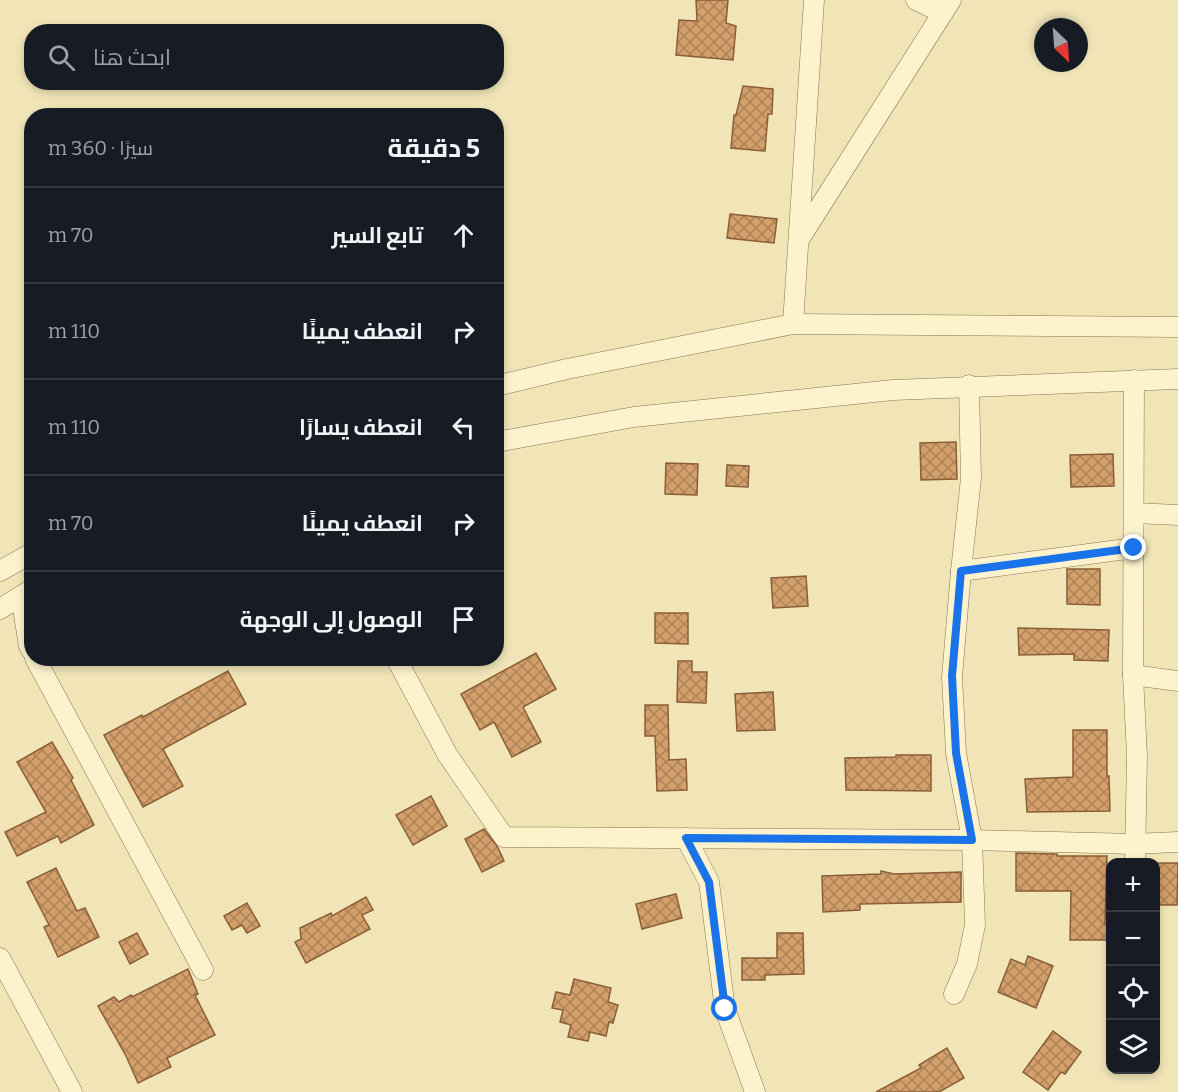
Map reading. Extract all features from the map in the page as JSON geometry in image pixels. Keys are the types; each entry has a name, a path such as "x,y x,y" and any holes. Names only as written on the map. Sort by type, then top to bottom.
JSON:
{"street":[{"path":"793,324 814,0"},
{"path":"798,241 947,7 916,0"},
{"path":"504,384 567,369 793,324 1178,327"},
{"path":"504,441 634,417 893,390 969,385 1178,379"},
{"path":"1134,380 1133,675 1137,756 1134,853"},
{"path":"954,994 967,964 975,925 972,840 956,753 952,676 971,478 969,385"},
{"path":"1134,513 1178,515"},
{"path":"961,571 1134,548"},
{"path":"0,571 24,558"},
{"path":"0,609 24,594"},
{"path":"39,666 203,970"},
{"path":"400,666 447,754 504,837 972,840 1134,853 1178,842"},
{"path":"1133,675 1178,681"},
{"path":"686,838 709,882 725,1009 755,1092"},
{"path":"0,958 72,1092"}],"building":[{"path":"696,0 728,0 726,23 736,26 733,60 676,55 679,20 697,21"},
{"path":"743,86 773,89 772,114 768,114 765,151 731,148 734,115 736,115"},
{"path":"730,214 777,219 774,243 727,238"},
{"path":"956,442 957,479 921,480 920,443"},
{"path":"1113,454 1114,486 1071,487 1070,455"},
{"path":"666,463 698,464 697,495 665,494"},
{"path":"727,465 749,466 748,487 726,486"},
{"path":"1067,569 1100,569 1100,605 1067,604"},
{"path":"806,576 808,606 773,608 771,578"},
{"path":"655,613 688,613 688,644 655,643"},
{"path":"1018,628 1109,630 1108,661 1074,660 1074,654 1019,655"},
{"path":"536,653 556,689 523,707 541,742 512,757 494,722 480,730 461,694"},
{"path":"678,661 692,661 692,672 707,672 706,703 677,702"},
{"path":"228,671 246,704 163,749 183,786 143,807 104,735 142,715 143,717"},
{"path":"773,692 775,730 737,731 735,694"},
{"path":"645,705 668,705 669,760 686,759 687,790 657,791 655,736 645,736"},
{"path":"1073,730 1107,730 1110,811 1027,812 1025,779 1073,777"},
{"path":"52,742 73,778 71,780 94,825 61,843 58,836 17,856 5,832 46,812 17,762"},
{"path":"896,755 931,755 931,791 846,790 845,758 896,757"},
{"path":"431,796 447,826 413,845 396,815"},
{"path":"484,829 497,846 504,861 482,872 465,839"},
{"path":"1016,853 1107,856 1106,940 1070,940 1071,891 1016,891"},
{"path":"1160,863 1178,863 1177,905 1160,905"},
{"path":"56,868 77,911 85,908 99,937 58,957 44,927 49,925 27,882"},
{"path":"881,871 894,874 961,872 961,902 860,904 860,910 823,912 822,876 881,874"},
{"path":"676,894 682,918 642,929 636,904"},
{"path":"366,897 373,910 362,915 370,929 306,963 295,942 301,939 300,928 331,913 332,916"},
{"path":"247,903 260,926 247,933 242,925 232,930 224,916"},
{"path":"137,933 148,954 130,964 119,942"},
{"path":"777,933 803,933 804,974 765,975 765,980 742,980 742,958 777,958"},
{"path":"1028,956 1053,966 1036,1008 998,992 1011,959 1025,965"},
{"path":"188,969 198,994 195,995 215,1035 167,1058 171,1067 138,1083 98,1006 114,997 119,1002 131,995 132,997"},
{"path":"574,979 611,988 608,1002 618,1005 613,1023 609,1022 606,1036 590,1032 588,1041 568,1037 571,1025 560,1022 563,1010 552,1008 556,992 570,995"},
{"path":"1053,1031 1081,1052 1065,1074 1061,1072 1048,1090 1023,1072"},
{"path":"947,1048 964,1078 939,1092 876,1092 921,1068 919,1065"}],"route":[{"path":"725,1009 709,882 686,838 972,840 956,753 952,676 961,571 1134,548"}]}
